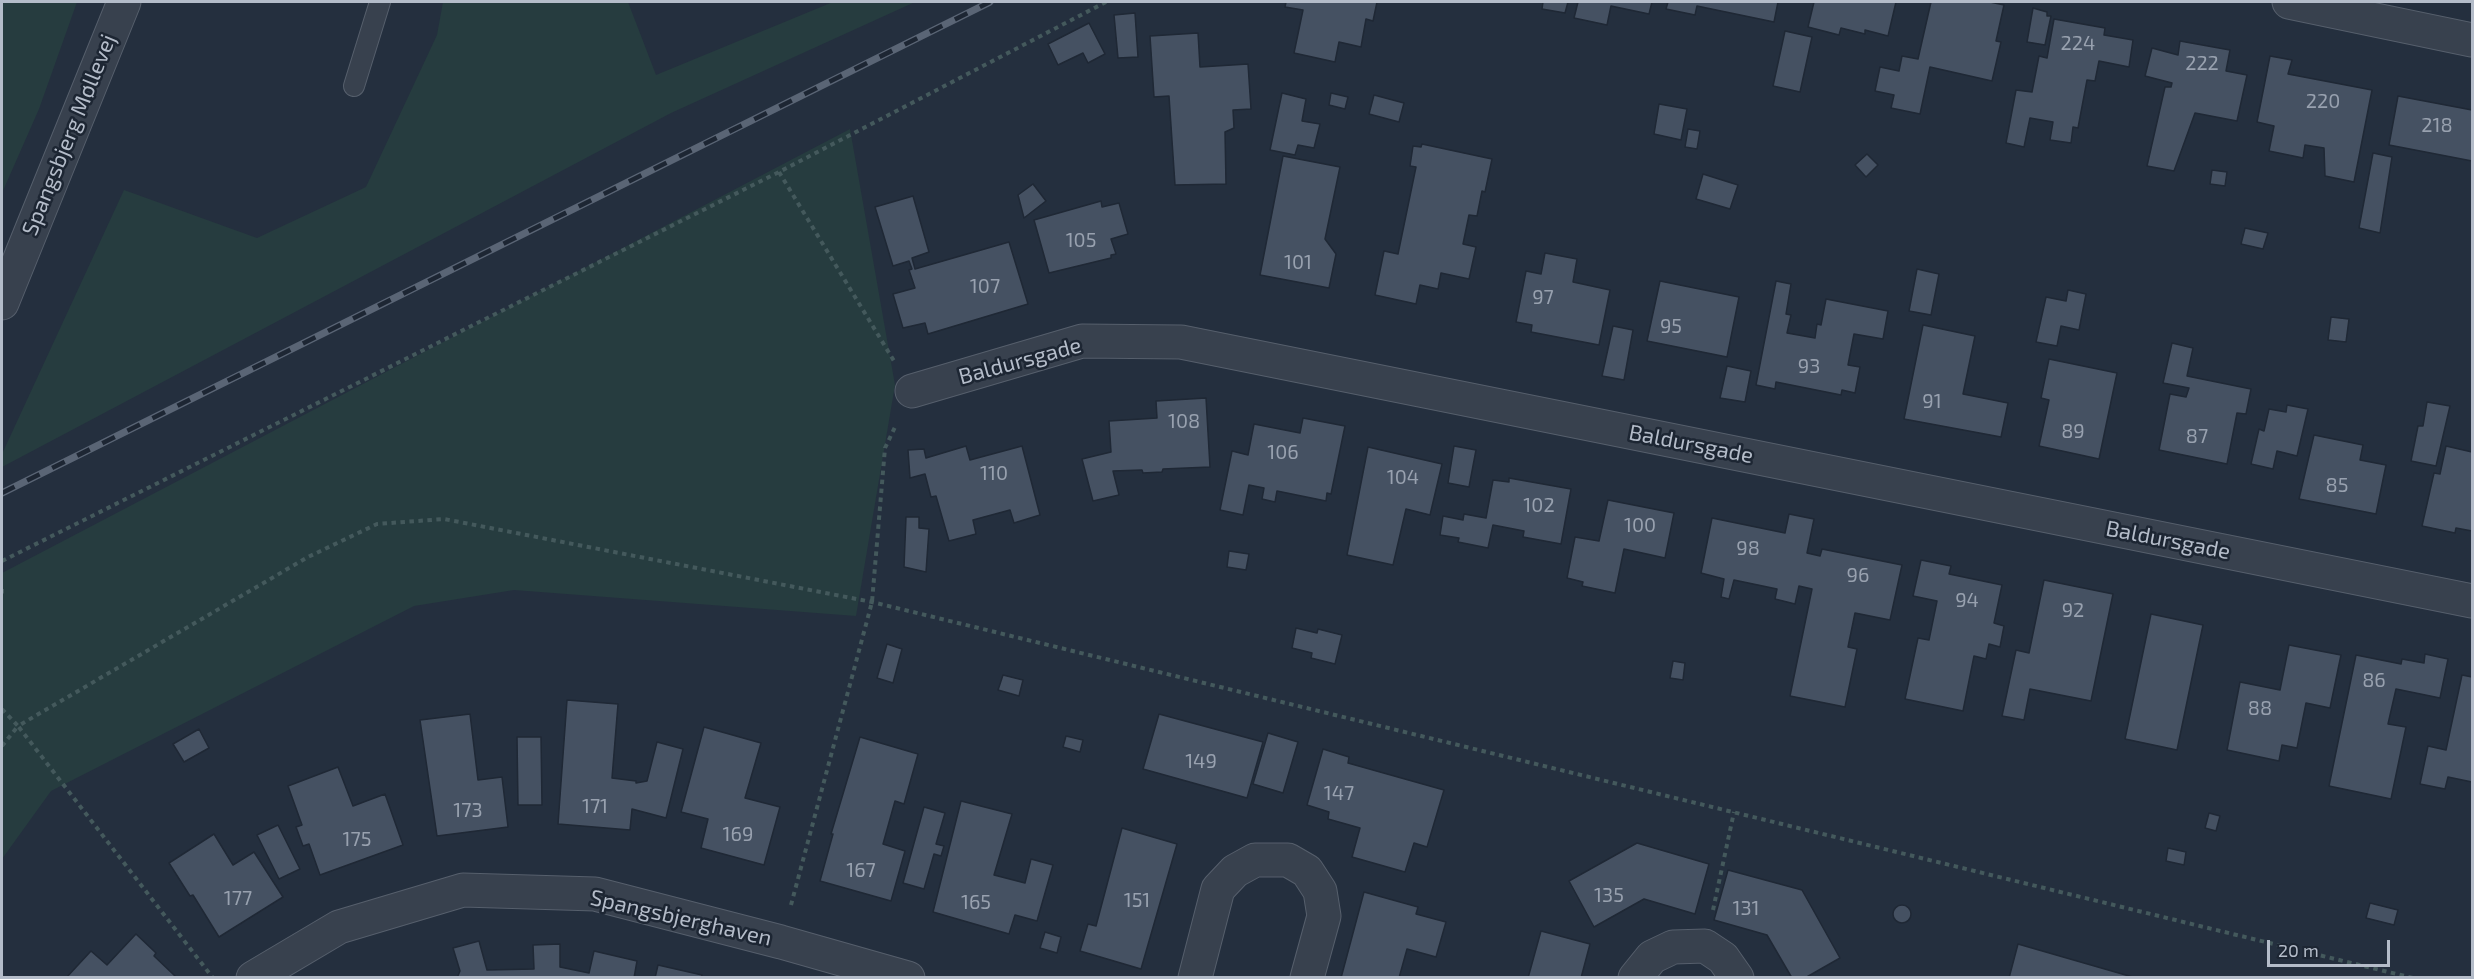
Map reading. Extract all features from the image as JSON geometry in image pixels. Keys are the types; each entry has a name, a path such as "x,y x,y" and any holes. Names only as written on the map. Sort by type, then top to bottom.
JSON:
{"street":[{"name":"Spangsbjerg Møllevej","path":"2,303 124,2"},
{"path":"2289,2 2472,40"},
{"name":"Baldursgade","path":"912,391 1082,341 1181,342 2472,601"},
{"path":"1195,978 1218,889 1235,871 1256,860 1288,860 1307,871 1320,891 1324,916 1307,978"},
{"name":"Spangsbjerghaven","path":"253,978 339,927 463,890 595,894 781,942 908,978"},
{"path":"1635,978 1652,957 1673,947 1705,946 1723,958 1737,978"}],"lane":[{"path":"354,86 380,2"}],"path":[{"path":"2,561 779,172 1106,2"},
{"path":"779,172 912,391 885,448 872,602 781,942"},
{"path":"2,746 18,726 308,557 377,524 444,519 872,602 2412,978"},
{"path":"2,589 2,598"},
{"path":"2,709 18,726 213,978"},
{"path":"1705,946 1734,812"}],"green space":[{"path":"2,2 77,2 39,109 2,193"},
{"path":"443,2 628,2 656,75 833,2 915,2 671,113 2,467 2,454 124,190 257,238 366,187 437,35"},
{"path":"850,129 895,385 856,616 514,590 414,606 51,791 2,859 2,573"}],"building":[{"path":"1286,2 1377,2 1373,21 1366,19 1361,47 1339,42 1335,62 1294,53 1303,10 1285,7"},
{"path":"1543,2 1568,2 1565,13 1542,9"},
{"path":"1578,2 1652,2 1649,14 1611,6 1607,25 1574,18"},
{"path":"1668,2 1778,2 1774,22 1697,6 1695,15 1666,9"},
{"path":"1814,2 1896,2 1888,36 1865,30 1865,34 1841,28 1839,35 1808,27"},
{"path":"1931,2 1990,2 2004,5 1996,41 2001,42 1992,81 1930,67 1920,114 1891,108 1894,95 1875,91 1880,67 1899,71 1902,56 1918,59"},
{"path":"2033,8 2047,12 2047,16 2051,16 2045,45 2027,42"},
{"path":"1135,13 1138,57 1118,58 1114,15"},
{"path":"2054,19 2105,28 2104,35 2133,40 2129,67 2099,61 2095,81 2087,80 2078,128 2073,127 2071,143 2050,140 2053,122 2030,118 2024,147 2006,143 2016,90 2032,92 2039,56 2047,58"},
{"path":"1089,23 1105,54 1088,63 1083,53 1058,65 1048,44"},
{"path":"1785,31 1812,37 1800,92 1773,86"},
{"path":"1198,33 1200,67 1248,64 1251,109 1233,110 1234,128 1225,132 1226,184 1175,185 1169,96 1154,97 1150,36"},
{"path":"2180,41 2230,50 2226,71 2247,75 2237,121 2195,113 2174,171 2147,166 2165,87 2171,87 2172,83 2145,76 2152,48 2178,55"},
{"path":"2270,56 2292,60 2288,74 2372,90 2354,182 2325,176 2324,148 2305,145 2303,158 2269,151 2274,126 2257,122"},
{"path":"1282,93 1306,99 1302,121 1320,124 1314,148 1298,145 1295,155 1270,150"},
{"path":"1331,93 1348,97 1345,109 1329,105"},
{"path":"1374,95 1404,103 1399,122 1369,114"},
{"path":"2398,96 2472,110 2472,161 2389,145"},
{"path":"1659,104 1687,109 1681,140 1654,134"},
{"path":"1688,129 1700,131 1697,149 1685,147"},
{"path":"1422,144 1492,159 1477,216 1469,215 1463,244 1476,247 1469,279 1441,273 1438,289 1420,285 1416,304 1375,295 1384,251 1398,254 1416,167 1410,166 1413,146 1421,147"},
{"path":"2373,153 2392,157 2380,233 2359,228"},
{"path":"1867,154 1878,165 1866,177 1855,165"},
{"path":"1283,156 1340,167 1325,239 1336,254 1329,288 1260,275"},
{"path":"2212,170 2227,172 2225,186 2210,184"},
{"path":"1703,174 1738,185 1730,209 1696,199"},
{"path":"1033,184 1046,201 1024,218 1018,195"},
{"path":"913,196 929,252 912,258 915,269 1009,242 1028,304 928,334 925,323 903,328 893,294 915,288 909,270 912,269 909,261 893,266 875,207"},
{"path":"1101,201 1102,207 1119,203 1128,234 1111,239 1116,254 1111,255 1111,258 1049,273 1034,220"},
{"path":"2245,228 2268,233 2263,249 2241,244"},
{"path":"1545,253 1577,259 1573,282 1610,290 1599,345 1531,332 1532,325 1516,322 1526,271 1541,274"},
{"path":"1917,269 1939,274 1931,315 1909,311"},
{"path":"1660,281 1739,297 1727,357 1647,341"},
{"path":"1776,281 1791,284 1786,314 1791,315 1787,333 1815,338 1817,324 1821,325 1826,299 1888,311 1883,339 1854,334 1848,365 1860,367 1855,393 1842,390 1841,395 1776,382 1775,389 1756,385"},
{"path":"2068,290 2086,294 2079,330 2061,326 2057,346 2036,342 2046,297 2066,301"},
{"path":"2331,317 2349,319 2346,342 2328,340"},
{"path":"1923,325 1975,336 1963,394 2008,403 2001,437 1904,419"},
{"path":"1613,326 1633,330 1624,380 1602,376"},
{"path":"2172,343 2193,348 2187,376 2251,389 2246,414 2237,413 2227,464 2159,450 2170,394 2186,397 2189,388 2163,383"},
{"path":"2049,359 2117,373 2099,459 2039,446 2049,400 2041,398"},
{"path":"1727,366 1751,371 1745,402 1720,398"},
{"path":"1206,398 1210,467 1163,469 1162,472 1143,473 1142,470 1113,471 1119,495 1093,501 1082,459 1111,452 1109,421 1157,418 1156,401"},
{"path":"2427,402 2450,406 2436,466 2411,461 2418,426 2423,426"},
{"path":"2287,405 2308,409 2297,456 2277,451 2273,469 2251,464 2259,429 2264,431 2269,409 2286,412"},
{"path":"1303,418 1345,426 1331,494 1327,493 1326,501 1277,491 1275,502 1262,499 1264,488 1249,485 1243,515 1220,510 1232,451 1248,455 1254,424 1300,433"},
{"path":"2314,435 2363,445 2360,460 2386,465 2376,514 2299,499"},
{"path":"966,446 970,460 1022,446 1040,515 1014,523 1010,510 973,520 976,534 949,541 936,496 931,497 925,474 910,478 908,450 924,449 926,458"},
{"path":"1454,446 1476,450 1469,487 1448,483"},
{"path":"2446,446 2472,452 2472,531 2456,528 2455,533 2422,526 2434,473 2440,474"},
{"path":"1368,447 1442,464 1430,515 1406,509 1393,565 1347,555"},
{"path":"1509,478 1571,489 1561,544 1523,537 1524,531 1493,525 1488,548 1458,542 1459,538 1440,535 1443,516 1463,520 1464,514 1486,518 1493,480 1509,482"},
{"path":"1608,500 1674,513 1665,558 1624,549 1615,593 1582,586 1583,582 1567,578 1575,537 1599,541"},
{"path":"1789,514 1814,519 1807,553 1820,556 1822,549 1902,565 1890,620 1855,613 1848,647 1857,649 1845,707 1790,696 1812,589 1799,586 1795,604 1775,599 1777,589 1734,580 1729,599 1721,597 1724,579 1701,573 1712,518 1785,533"},
{"path":"906,517 919,517 919,528 929,529 926,572 904,567"},
{"path":"1229,551 1249,554 1246,570 1227,567"},
{"path":"1921,560 1951,566 1949,574 2002,585 1994,623 2004,626 2000,647 1989,644 1986,659 1974,656 1963,711 1905,699 1918,638 1929,640 1937,601 1913,596"},
{"path":"2044,580 2113,594 2091,701 2030,689 2024,720 2002,716 2016,650 2029,653"},
{"path":"2151,614 2203,625 2177,750 2125,739"},
{"path":"1296,628 1317,633 1318,629 1342,635 1335,664 1311,658 1312,653 1292,648"},
{"path":"887,644 902,649 893,683 877,678"},
{"path":"2289,645 2341,655 2330,708 2306,703 2297,748 2282,745 2279,761 2227,750 2240,682 2280,690"},
{"path":"2425,654 2448,659 2440,698 2396,689 2388,724 2406,727 2391,799 2329,786 2356,655 2401,664 2402,659 2424,663"},
{"path":"1673,661 1685,663 1683,680 1670,678"},
{"path":"1003,675 1023,680 1019,696 998,690"},
{"path":"2462,675 2472,677 2472,782 2448,777 2445,789 2420,784 2428,746 2446,750"},
{"path":"567,700 618,704 612,778 636,781 636,783 647,781 657,742 683,749 666,818 632,809 630,830 558,824"},
{"path":"470,714 478,780 502,777 508,827 437,836 420,720"},
{"path":"1159,714 1263,742 1247,798 1143,769"},
{"path":"704,727 761,743 745,798 780,807 764,865 701,848 708,819 681,812"},
{"path":"199,729 209,748 184,762 173,744"},
{"path":"1268,733 1298,742 1283,793 1253,784"},
{"path":"1066,736 1083,740 1080,752 1063,747"},
{"path":"517,737 541,737 542,805 518,805"},
{"path":"860,737 918,754 904,804 895,801 883,844 905,851 891,901 820,881 833,834 831,834"},
{"path":"1323,749 1349,757 1348,763 1444,790 1427,847 1414,843 1405,872 1352,857 1360,828 1328,819 1329,812 1307,805"},
{"path":"338,767 353,806 385,794 403,845 320,875 309,844 303,846 296,827 302,825 288,786"},
{"path":"961,801 1012,814 994,875 1025,883 1031,859 1053,865 1037,921 1015,915 1009,934 933,912"},
{"path":"924,807 945,813 936,844 944,846 941,856 934,854 924,889 903,883"},
{"path":"2209,813 2220,816 2216,831 2205,828"},
{"path":"278,825 300,869 279,879 257,835"},
{"path":"1122,828 1177,844 1141,969 1080,951 1088,924 1096,926"},
{"path":"214,834 233,865 254,852 283,897 219,937 193,895 190,896 169,863"},
{"path":"1637,843 1709,864 1695,914 1644,899 1594,927 1569,881"},
{"path":"2168,848 2186,852 2184,865 2166,861"},
{"path":"1728,870 1802,890 1840,958 1805,978 1792,978 1767,935 1714,920"},
{"path":"1364,892 1418,907 1416,914 1446,922 1436,957 1407,949 1399,978 1341,978"},
{"path":"2370,903 2398,910 2394,925 2366,918"},
{"path":"1902,905 1908,908 1911,914 1908,920 1902,923 1896,920 1893,914 1896,908"},
{"path":"1541,931 1590,944 1581,978 1528,978"},
{"path":"1045,932 1061,937 1057,953 1040,948"},
{"path":"136,934 156,953 154,956 175,976 173,978 66,978 91,951 107,965"},
{"path":"479,941 487,970 534,969 533,945 560,944 560,967 589,973 594,951 637,961 634,978 457,978 460,971 453,948"},
{"path":"2018,944 2136,978 2009,978"},
{"path":"658,965 702,975 701,978 655,978"}],"railway":[{"path":"2,493 990,2"}]}
